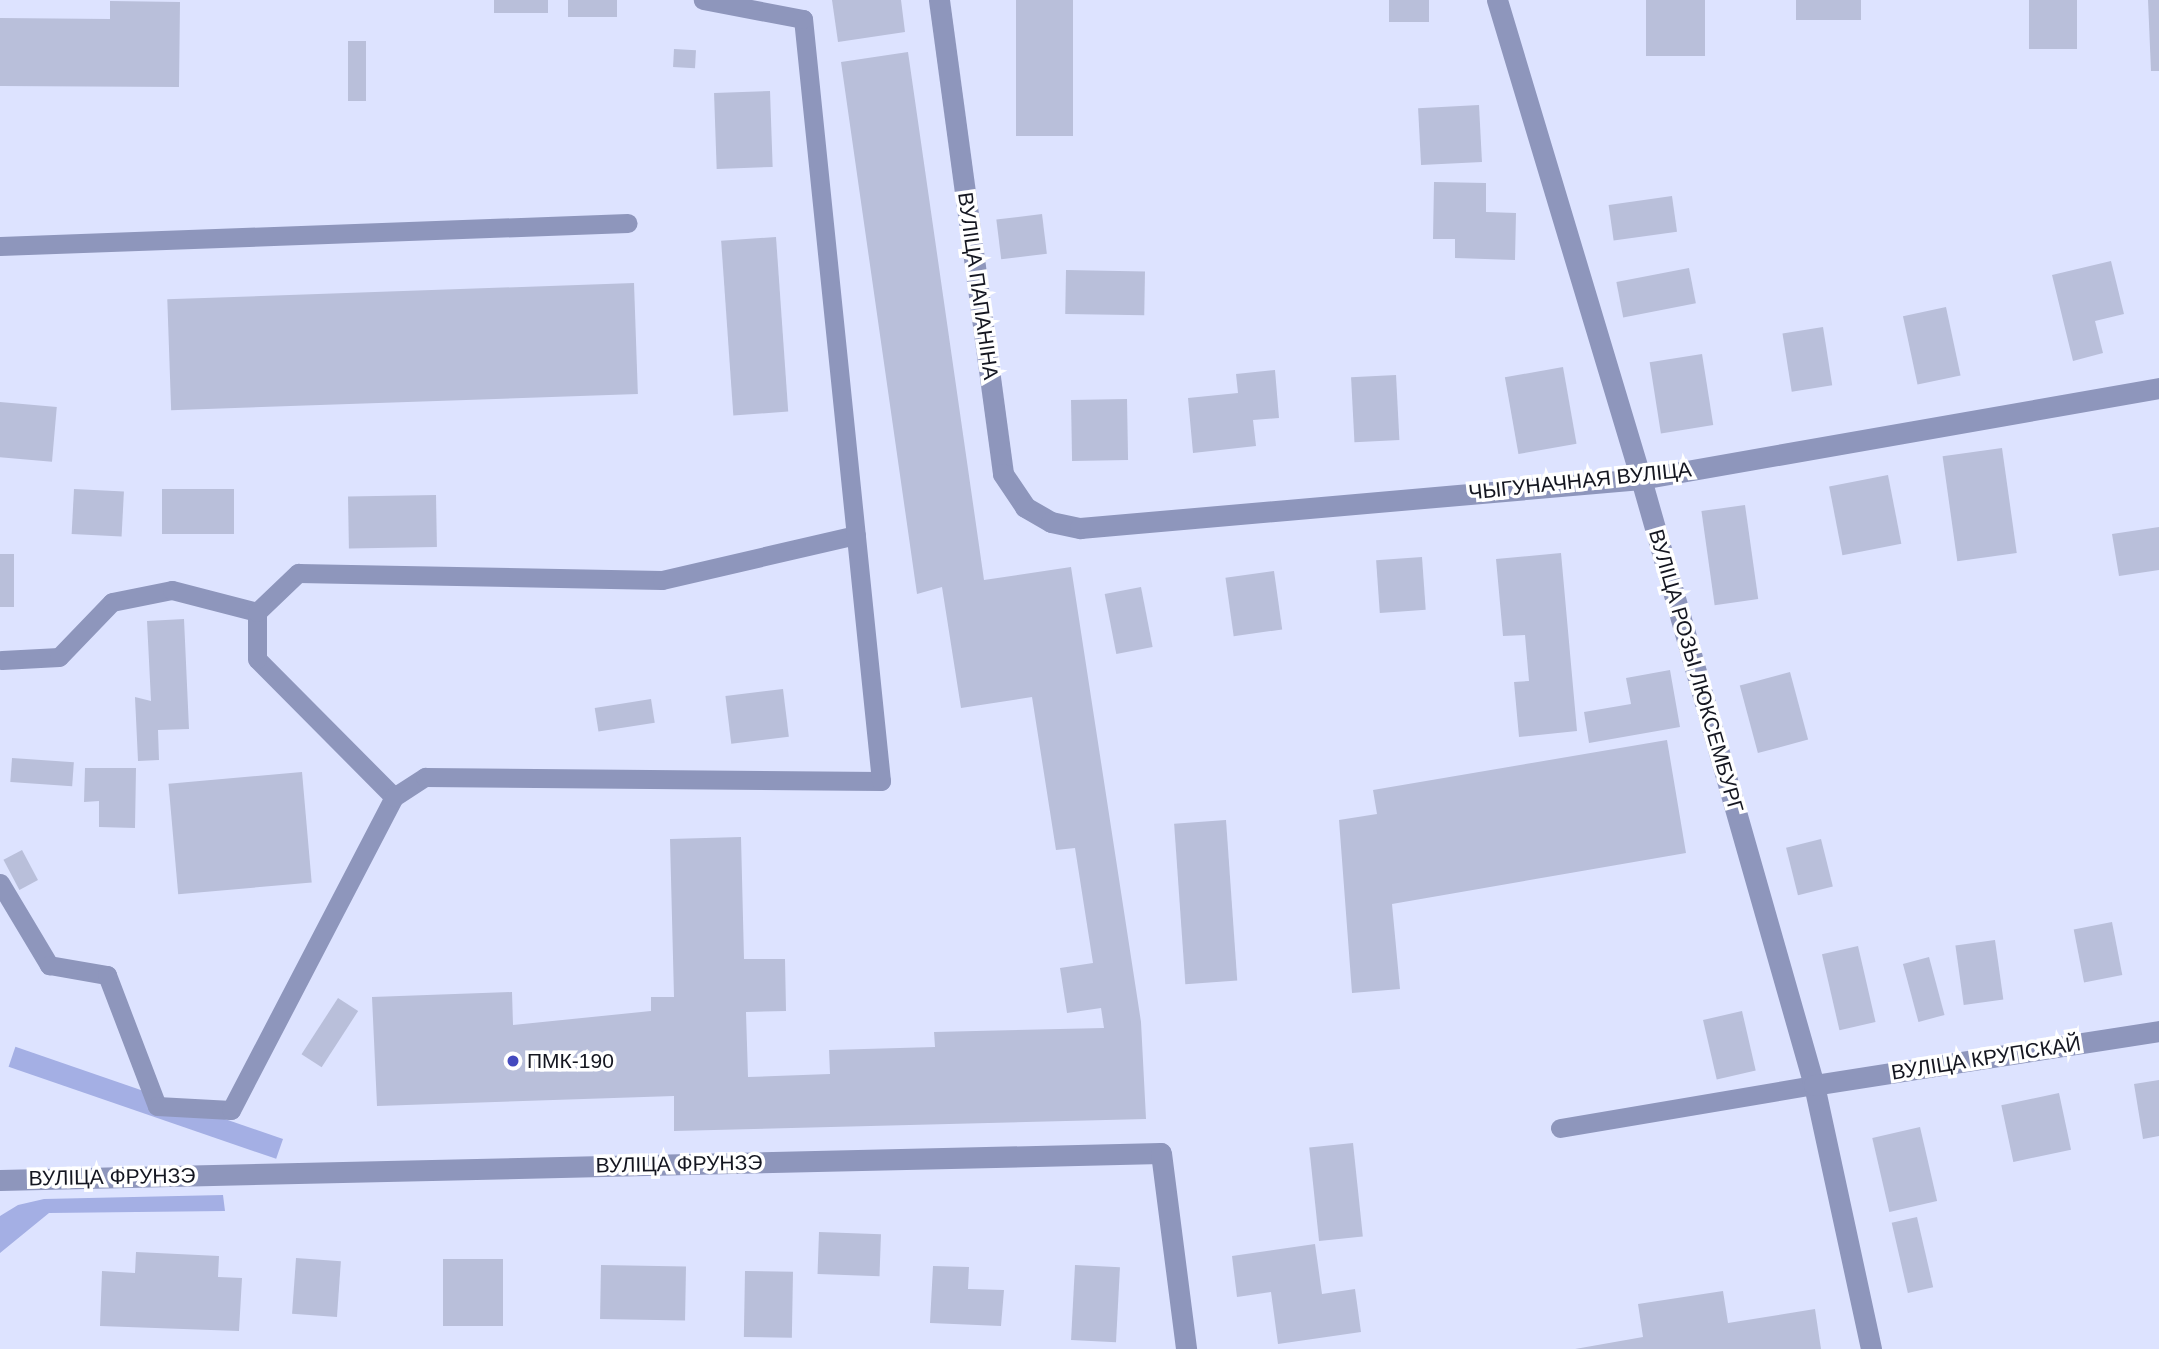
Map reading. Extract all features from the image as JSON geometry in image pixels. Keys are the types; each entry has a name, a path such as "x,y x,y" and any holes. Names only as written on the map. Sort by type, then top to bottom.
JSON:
{"street":[{"name":"ВУЛІЦА ПАПАНІНА","path":"939,0 1003,474 1025,507 1051,522 1080,528"},
{"name":"ВУЛІЦА РОЗЫ ЛЮКСЕМБУРГ","path":"1497,0 1641,479 1814,1085 1871,1349"},
{"name":"ЧЫГУНАЧНАЯ ВУЛІЦА","path":"1080,528 1641,479 2159,388"},
{"name":"ВУЛІЦА КРУПСКАЙ","path":"1814,1085 2159,1031"},
{"name":"ВУЛІЦА ФРУНЗЭ","path":"0,1180 1161,1153 1186,1349"}],"lane":[{"path":"0,883 49,965 107,975 157,1106 231,1110 394,797 425,777 881,781 803,19 703,0"},
{"path":"0,246 628,223"},
{"path":"394,797 257,659 257,612 298,573 662,580 856,535"},
{"path":"1,663 59,657 112,602 172,590 257,612"},
{"path":"1560,1128 1814,1085"}],"shaded area":[{"path":"15,1047 283,1139 276,1159 9,1067"},
{"path":"223,1195 225,1211 49,1213 0,1253 0,1216 18,1205 44,1199"}],"building":[{"path":"494,0 548,0 548,13 494,13"},
{"path":"568,0 617,0 617,17 568,17"},
{"path":"832,0 901,0 905,32 838,42"},
{"path":"1016,0 1073,0 1073,136 1016,136"},
{"path":"1389,0 1429,0 1429,22 1389,22"},
{"path":"1646,0 1705,0 1705,56 1646,56"},
{"path":"1796,0 1861,0 1861,20 1796,20"},
{"path":"2029,0 2077,0 2077,49 2029,49"},
{"path":"2148,0 2159,0 2159,71 2151,71"},
{"path":"110,1 180,2 179,87 0,86 0,18 110,19"},
{"path":"348,41 366,41 366,101 348,101"},
{"path":"674,49 696,50 695,68 673,67"},
{"path":"908,52 984,580 1071,567 1141,1022 1146,1119 674,1131 674,1096 377,1106 372,997 512,992 513,1025 651,1011 651,997 674,997 670,839 741,837 744,959 785,959 786,1011 746,1012 748,1077 830,1074 829,1050 935,1047 934,1032 1104,1028 1101,1008 1067,1013 1060,968 1093,963 1075,848 1056,850 1032,697 961,708 942,587 917,594 841,62"},
{"path":"770,91 773,167 717,169 714,93"},
{"path":"1479,105 1482,162 1421,165 1418,108"},
{"path":"1434,182 1486,183 1486,212 1516,213 1515,260 1455,258 1455,239 1433,239"},
{"path":"1672,196 1677,232 1614,241 1609,205"},
{"path":"1042,214 1047,254 1001,259 996,220"},
{"path":"776,237 788,412 733,415 721,241"},
{"path":"2111,261 2124,314 2095,321 2103,353 2073,361 2052,275"},
{"path":"1689,268 1696,303 1623,317 1616,282"},
{"path":"1066,270 1145,271 1144,315 1065,314"},
{"path":"634,283 638,394 171,410 167,299"},
{"path":"1946,307 1961,375 1918,385 1903,316"},
{"path":"1823,327 1832,385 1792,392 1783,333"},
{"path":"1702,354 1713,425 1661,433 1650,362"},
{"path":"1563,367 1577,444 1518,454 1505,377"},
{"path":"1275,370 1279,418 1253,420 1256,446 1193,453 1188,398 1238,393 1236,374"},
{"path":"1396,375 1399,440 1354,442 1351,377"},
{"path":"1127,399 1128,460 1072,461 1071,400"},
{"path":"0,402 57,407 52,462 0,457"},
{"path":"2002,448 2017,553 1957,561 1943,456"},
{"path":"1888,475 1901,544 1842,555 1829,486"},
{"path":"74,489 124,492 122,537 72,534"},
{"path":"162,489 234,489 234,534 162,534"},
{"path":"436,495 437,547 349,549 348,497"},
{"path":"1745,505 1758,599 1715,605 1701,511"},
{"path":"2159,527 2159,570 2119,576 2112,534"},
{"path":"1561,553 1577,731 1519,737 1514,682 1529,681 1525,635 1503,636 1496,559"},
{"path":"0,554 14,554 14,607 0,607"},
{"path":"1422,557 1426,610 1380,613 1376,560"},
{"path":"1274,571 1282,629 1234,636 1225,578"},
{"path":"1141,587 1153,647 1116,654 1105,594"},
{"path":"184,619 189,729 158,730 159,760 138,761 135,697 151,701 147,621"},
{"path":"1670,670 1680,727 1589,743 1584,712 1631,704 1626,678"},
{"path":"1790,672 1808,740 1758,753 1740,685"},
{"path":"783,689 789,737 731,744 725,696"},
{"path":"651,699 655,723 598,732 595,708"},
{"path":"1667,740 1686,853 1392,904 1400,989 1352,993 1339,820 1377,814 1373,790"},
{"path":"12,758 74,762 72,786 10,782"},
{"path":"85,768 136,768 135,828 99,827 99,801 84,802"},
{"path":"302,772 312,883 178,894 169,784"},
{"path":"1226,820 1237,981 1185,984 1174,824"},
{"path":"1821,839 1833,887 1798,895 1786,848"},
{"path":"22,850 38,880 19,890 3,860"},
{"path":"2112,922 2122,975 2084,982 2074,929"},
{"path":"1995,940 2003,999 1964,1005 1955,946"},
{"path":"1858,946 1876,1022 1839,1030 1822,954"},
{"path":"1929,957 1945,1015 1918,1022 1903,964"},
{"path":"338,998 358,1011 322,1067 302,1054"},
{"path":"1742,1011 1756,1070 1717,1079 1703,1020"},
{"path":"2159,1080 2159,1136 2143,1139 2134,1084"},
{"path":"2059,1093 2071,1150 2013,1162 2001,1105"},
{"path":"1920,1127 1937,1201 1889,1212 1872,1138"},
{"path":"1353,1143 1363,1236 1319,1241 1309,1148"},
{"path":"1917,1217 1933,1287 1908,1293 1892,1223"},
{"path":"819,1232 881,1234 879,1276 818,1274"},
{"path":"1315,1244 1322,1294 1355,1289 1361,1332 1278,1344 1271,1292 1237,1297 1232,1256"},
{"path":"136,1252 219,1256 218,1277 242,1278 239,1331 100,1326 102,1271 135,1273"},
{"path":"296,1258 341,1261 337,1317 292,1314"},
{"path":"443,1259 503,1259 503,1326 443,1326"},
{"path":"601,1265 686,1266 685,1320 600,1319"},
{"path":"1075,1265 1120,1267 1116,1342 1071,1340"},
{"path":"933,1266 969,1267 968,1289 1004,1290 1001,1326 930,1323"},
{"path":"745,1271 793,1272 792,1338 744,1337"},
{"path":"1723,1291 1728,1323 1815,1309 1821,1349 1575,1349 1643,1337 1638,1304"}],"place":[{"name":"ПМК-190","path":"513,1061"}]}
